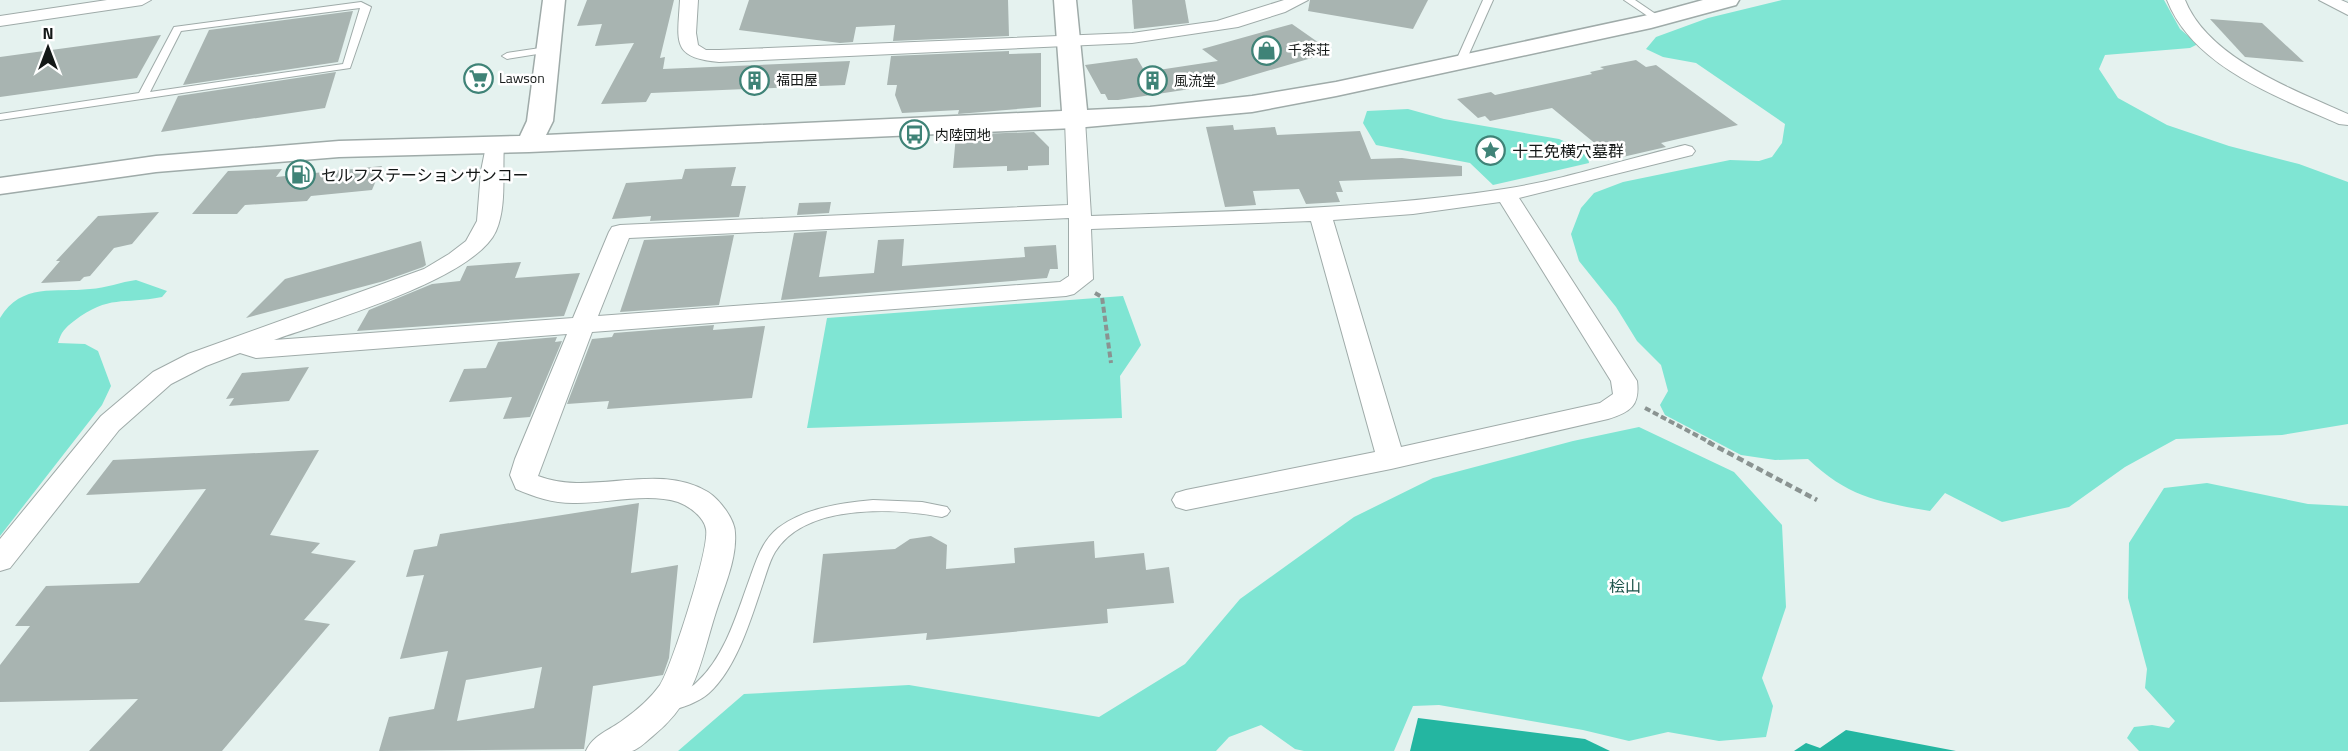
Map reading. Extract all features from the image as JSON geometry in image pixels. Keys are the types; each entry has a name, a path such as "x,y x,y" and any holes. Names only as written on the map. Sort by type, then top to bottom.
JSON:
{"street":[{"path":"0,21 142,0"},
{"path":"529,144 540,121 554,0"},
{"path":"689,0 687,44 691,51 699,56 1185,33 1243,21 1274,12 1299,0"},
{"path":"243,345 256,350 1066,289 1081,279 1075,120 1065,0"},
{"path":"0,186 247,155 339,149 529,144 1075,120 1252,104 1460,63 1658,19 1728,0"},
{"path":"2176,0 2187,24 2221,54 2300,99 2346,120"},
{"path":"2328,0 2348,10"},
{"path":"0,560 110,423 128,405 162,378 198,360 432,274 460,258 481,241 490,220 494,145"},
{"path":"603,751 624,740 663,706 678,685 717,555 721,530 711,510 694,495 669,490 560,493 538,490 526,482 524,475 529,459 620,232 1080,217 1320,214 1413,207 1506,195 1685,151"},
{"path":"1186,501 1390,459 1608,410 1626,398 1624,381 1506,195"},
{"path":"1320,214 1390,459"}],"lane":[{"path":"1460,63 1488,0"},
{"path":"1629,0 1658,19"},
{"path":"0,117 143,96 347,66 366,7 361,5 177,28 143,96"},
{"path":"507,56 547,50"},
{"path":"663,706 690,697 705,686 720,668 768,550 774,540 785,530 822,515 871,504 896,504 942,511"}],"path":[{"path":"1102,297 1111,363"},
{"path":"1626,398 1817,501"}],"green space":[{"path":"1782,0 2164,0 2180,29 2198,44 2190,48 2105,55 2099,69 2118,98 2167,125 2229,146 2299,164 2348,182 2348,424 2282,435 2176,439 2125,467 2069,507 2002,522 1945,493 1930,511 1879,501 1850,490 1808,459 1775,460 1741,455 1665,415 1660,405 1668,391 1661,365 1637,341 1616,307 1579,261 1571,234 1581,208 1594,193 1623,182 1730,160 1759,161 1772,157 1782,143 1785,124 1696,63 1663,57 1646,49 1656,37 1708,18"},
{"path":"1408,109 1444,119 1559,139 1575,146 1588,157 1589,163 1493,185 1470,163 1376,145 1363,123 1367,111"},
{"path":"136,280 167,291 162,297 116,302 97,307 74,321 62,333 58,343 85,344 98,351 111,386 102,405 0,536 0,318 18,299 29,294 52,290 96,288"},
{"path":"1123,296 1141,345 1120,376 1122,418 807,428 827,318"},
{"name":"桧山","path":"1639,427 1734,472 1782,525 1786,607 1762,678 1773,706 1766,737 1719,741 1668,732 1629,741 1583,730 1439,705 1413,706 1394,751 1304,751 1295,749 1261,725 1229,737 1216,751 678,751 744,694 909,685 1099,717 1185,664 1240,599 1354,517 1433,478 1573,441"},
{"path":"2207,483 2308,504 2348,506 2348,751 2139,751 2127,738 2134,727 2152,725 2169,728 2175,721 2145,688 2147,669 2128,598 2129,543 2164,488"}],"shaded area":[{"path":"1418,718 1585,739 1610,751 1410,751"},
{"path":"1846,730 1956,751 1794,751 1806,743 1820,748"}],"building":[{"path":"587,0 674,0 660,58 665,57 663,69 850,61 845,85 651,93 646,102 601,104 634,43 595,46 602,24 577,26"},
{"path":"749,0 1008,0 1009,36 893,41 895,25 856,27 853,42 840,43 739,30"},
{"path":"1132,0 1185,0 1189,23 1134,29"},
{"path":"1310,0 1428,0 1413,29 1308,11"},
{"path":"353,11 338,62 183,85 209,30"},
{"path":"2210,19 2262,23 2304,62 2245,57"},
{"path":"1292,24 1332,52 1223,84 1118,100 1108,100 1105,94 1101,94 1085,65 1137,58 1145,72 1218,61 1202,49"},
{"path":"161,35 137,78 0,97 0,57"},
{"path":"1009,51 1009,54 1041,53 1041,107 958,114 959,110 902,113 895,95 897,85 887,85 891,56"},
{"path":"1636,60 1646,67 1656,65 1738,125 1661,143 1666,147 1614,159 1552,108 1490,121 1485,116 1478,118 1457,99 1491,92 1495,95 1592,74 1590,72 1604,69 1600,67"},
{"path":"336,72 325,108 161,132 178,96"},
{"path":"1233,125 1234,130 1275,127 1277,135 1360,131 1371,159 1402,158 1462,166 1462,176 1339,181 1343,192 1336,192 1340,202 1306,204 1299,189 1253,191 1256,205 1225,207 1206,127"},
{"path":"1034,132 1049,147 1049,165 1028,166 1028,170 1007,171 1007,166 953,168 956,135"},
{"path":"382,166 372,190 311,196 307,201 245,205 237,214 192,214 228,171 282,169 276,177"},
{"path":"736,167 731,186 746,186 739,217 650,221 651,216 612,219 626,183 682,179 685,169"},
{"path":"831,202 829,213 797,215 799,203"},
{"path":"159,212 132,244 114,248 90,276 80,281 41,283 60,261 56,261 98,216"},
{"path":"827,231 819,277 874,273 878,240 904,239 902,266 1025,257 1024,247 1056,245 1058,269 1050,269 1047,278 781,300 794,233"},
{"path":"734,235 719,305 620,312 644,240"},
{"path":"421,241 426,265 423,267 384,281 246,318 285,279"},
{"path":"521,262 515,278 580,273 564,316 357,331 369,310 432,284 460,281 467,266"},
{"path":"714,325 713,330 765,326 752,398 607,409 609,401 567,404 592,339 612,337 614,333"},
{"path":"557,337 555,342 562,341 530,417 503,419 512,397 449,402 464,369 486,368 498,342"},
{"path":"309,367 289,401 229,406 234,398 226,399 242,373"},
{"path":"319,450 270,535 320,543 311,553 356,561 304,620 330,624 222,751 89,751 138,699 0,702 0,665 30,626 15,626 46,586 139,583 206,489 86,495 113,460"},
{"path":"639,503 631,573 678,565 669,658 663,675 593,686 584,749 379,751 389,717 434,709 448,651 400,659 424,575 406,577 414,550 437,546 440,534","holes":["542,667 534,708 457,721 466,680"]},
{"path":"931,536 947,545 946,569 1015,563 1014,548 1094,541 1095,558 1144,553 1146,570 1169,567 1174,603 1107,609 1108,623 926,640 927,633 813,643 823,554 895,549 910,539"}],"place":[{"name":"千茶荘","path":"1267,50"},
{"name":"Lawson","path":"478,78"},
{"name":"福田屋","path":"755,80"},
{"name":"風流堂","path":"1153,81"},
{"name":"内陸団地","path":"914,135"},
{"name":"十王免横穴墓群","path":"1491,151"},
{"name":"セルフステーションサンコー","path":"300,175"}]}
